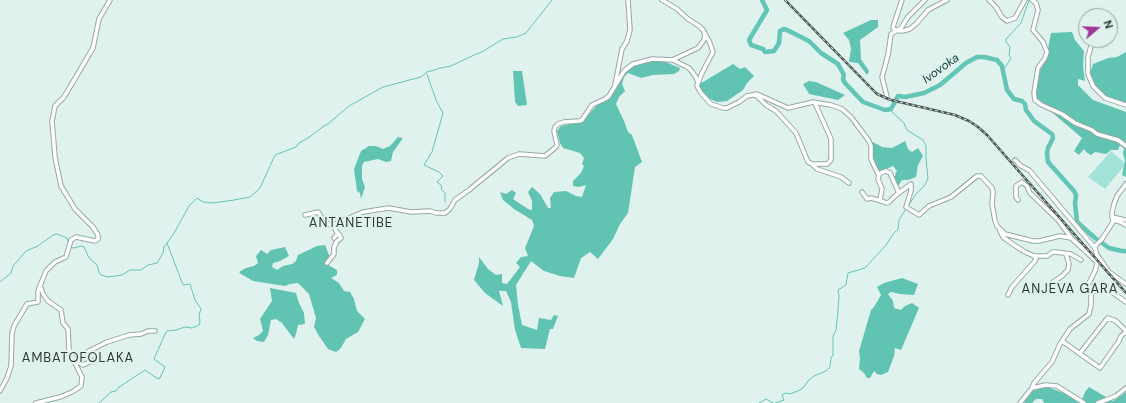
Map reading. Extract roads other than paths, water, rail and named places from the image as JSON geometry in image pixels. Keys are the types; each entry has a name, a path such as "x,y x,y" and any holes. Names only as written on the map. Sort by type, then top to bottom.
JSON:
{"street":[{"path":"0,391 11,366 12,333 14,326 27,304 38,302 38,291 46,271 55,262 66,257 71,240 76,237 95,241 98,239 98,235 93,227 75,209 61,186 55,157 52,121 55,106 64,97 93,48 99,19 110,0"},
{"path":"614,90 622,49 628,41 630,30 628,0"},
{"path":"662,0 677,9 699,26 710,43 713,52 698,83"},
{"path":"895,30 893,28 902,0"},
{"path":"887,97 882,76 888,55 891,34 895,30 901,28 908,17 925,0"},
{"path":"895,30 902,31 910,29 928,10 947,0"},
{"path":"989,0 1007,21 1014,18 1025,0"},
{"path":"1032,0 1036,4 1038,10 1033,30 1043,42 1047,52 1036,74 1034,93 1035,100 1042,105 1062,114 1074,123 1092,130 1097,134 1118,140 1126,146"},
{"path":"671,60 698,48 704,40 705,34"},
{"path":"1090,48 1088,74 1093,86 1105,98 1126,105"},
{"path":"305,215 318,212 330,225 363,212 389,208 411,212 430,211 441,214 445,213 450,209 454,200 465,194 508,158 519,154 545,156 557,145 554,131 558,124 582,120 592,105 605,99 614,90 624,71 633,64 652,59 671,60 689,68 696,77 698,83 697,86 701,94 711,104 722,108 727,108 752,95 762,96 788,108 810,102 831,105 842,109 851,117 869,141 871,146 871,159 876,172 879,175 878,179 881,187 880,199 882,202"},
{"path":"752,95 757,96 766,105 776,111 796,134 807,160 817,169 841,177 849,184"},
{"path":"812,164 830,162 832,150 831,139 815,103"},
{"path":"1015,160 1021,166 1029,170 1095,246 1097,262 1095,271 1089,283 1091,290 1091,305 1089,314 1070,329 1062,341 1052,362 1034,383 1032,388 1020,403"},
{"path":"879,175 886,171 890,173 899,193"},
{"path":"862,192 867,198 886,203 890,202 899,193 912,185 907,208 918,215 929,206 951,197 977,176 981,176 992,188 992,204 996,226 1005,234 1039,242 1060,236 1072,239"},
{"path":"1018,200 1016,197 1016,186 1022,182 1027,186 1030,193 1058,220 1072,239 1097,262"},
{"path":"1095,246 1102,239 1113,222 1112,217 1114,204 1117,196 1126,184"},
{"path":"1112,217 1126,220"},
{"path":"1113,222 1118,221 1126,225"},
{"path":"327,263 334,254 336,242 341,238 340,234 338,234 335,229 335,224"},
{"path":"1000,230 1003,237 1025,252 1034,256 1047,256 1053,252 1071,254 1081,260"},
{"path":"334,238 338,234"},
{"path":"1096,253 1109,272 1126,284"},
{"path":"1050,284 1058,280 1068,270 1069,264 1066,254"},
{"path":"1008,294 1027,268 1035,261 1036,259 1034,256"},
{"path":"36,403 60,397 79,388 82,383 82,378 69,349 68,329 63,323 61,310 53,306 48,301 43,294 40,284"},
{"path":"1091,290 1109,290 1126,302"},
{"path":"1062,341 1100,368 1121,336 1126,332 1116,321 1108,318 1080,353"},
{"path":"73,359 82,356 108,342 129,335 155,331"},
{"path":"73,359 83,365 96,359"},
{"path":"1032,388 1046,385 1057,386 1084,403"},
{"path":"1098,403 1116,396 1126,388"}],"waterway":[{"path":"71,247 84,247 89,258 97,265 101,275 108,277 122,275 130,270 141,270 148,265 157,263 163,253 164,247 173,235 189,206 197,198 203,202 213,203 250,197 260,188 275,155 296,147 299,143 328,124 349,106 383,87 421,77 427,72 451,66 482,52 503,39 517,37 526,33 552,0"},
{"name":"Ivovoka","path":"762,0 767,10 749,40 751,45 763,49 765,52 774,51 779,43 780,31 784,29 787,30 809,41 821,53 838,64 844,75 843,79 845,83 863,102 885,110 891,109 898,96 905,97 924,93 940,85 966,63 977,57 997,60 1002,66 1007,90 1014,99 1022,101 1025,104 1026,110 1034,121 1052,134 1053,138 1047,154 1048,162 1076,195 1075,203 1077,222 1109,248 1126,251"},
{"path":"1003,71 1011,58 1009,55 1010,47 1006,42 1006,39 1021,23 1029,0"},
{"path":"427,74 436,100 443,113 432,152 424,165 439,172 443,176 437,182 442,186 441,189 445,193 445,202"},
{"path":"890,110 904,123 907,130 923,140 926,146 928,178 925,185 916,194 908,206"},
{"path":"775,403 784,400 782,395 800,390 814,376 826,371 830,367 831,358 833,355 833,336 836,330 838,311 838,290 846,285 848,273 865,268 886,245 898,229 899,220 906,209"},
{"path":"0,282 11,273 13,266 26,251 38,246 53,235 57,234 67,238 69,244"},
{"path":"99,403 111,392 116,391 119,387 145,370 158,379 160,378 165,367 154,359 166,332 185,327 192,328 199,325 199,315 201,309 195,300 190,284 183,285 167,243"},
{"path":"759,403 766,399 773,403"}],"railway":[{"path":"785,0 877,94 891,100 955,115 978,127 987,135 1126,293"}],"district":[{"name":"ANTANETIBE","path":"351,224"},
{"name":"ANJEVA GARA","path":"1070,290"},
{"name":"AMBATOFOLAKA","path":"78,359"}]}
